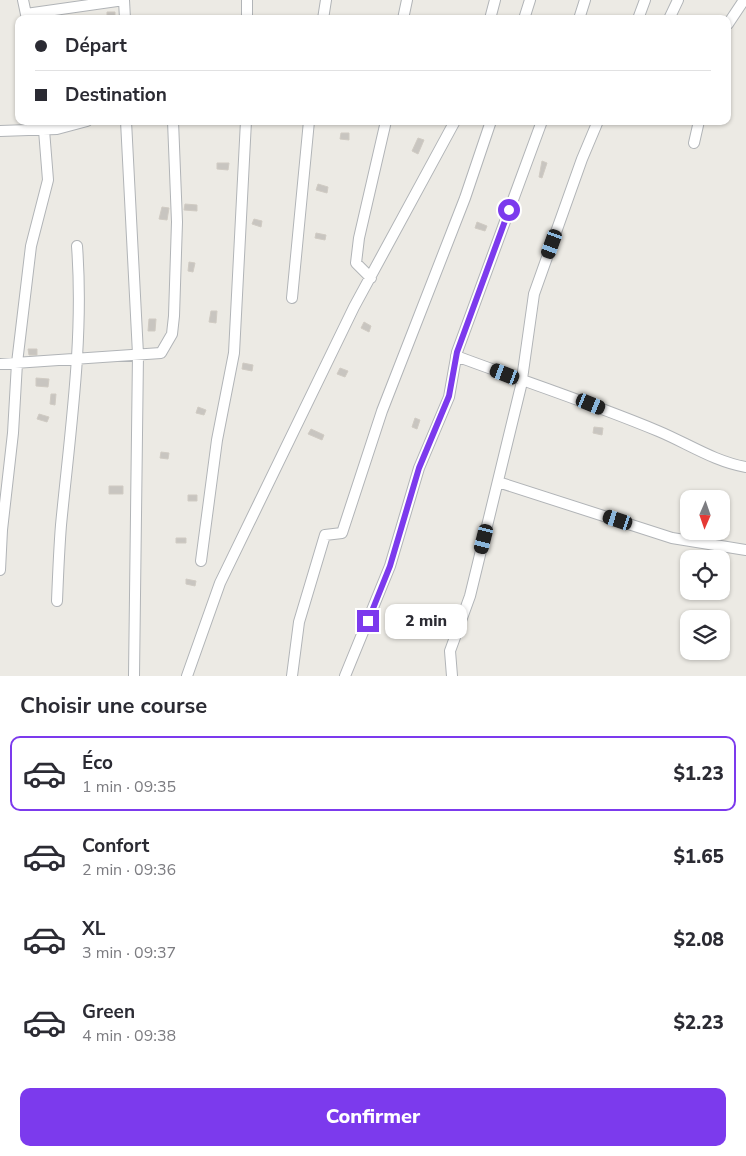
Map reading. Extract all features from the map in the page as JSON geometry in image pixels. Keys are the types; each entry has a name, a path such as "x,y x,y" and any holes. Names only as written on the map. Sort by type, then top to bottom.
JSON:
{"street":[{"path":"23,0 27,15"},
{"path":"31,15 73,3 124,0 125,15"},
{"path":"247,0 247,15"},
{"path":"324,15 326,0"},
{"path":"405,15 407,0"},
{"path":"491,15 495,0"},
{"path":"525,15 530,0"},
{"path":"580,15 585,0"},
{"path":"639,15 645,0"},
{"path":"672,15 678,0"},
{"path":"731,20 744,0"},
{"path":"0,131 42,125 48,180 31,246 17,363 13,433 2,530 0,570"},
{"path":"126,125 138,354 134,676"},
{"path":"0,364 161,353 172,334 177,222 173,125"},
{"path":"201,561 217,440 234,353 246,125"},
{"path":"292,298 309,125"},
{"path":"371,278 356,263 359,238 385,125"},
{"path":"187,676 220,583 354,307 453,125"},
{"path":"292,676 299,622 324,535 342,533 382,411 466,198 490,125"},
{"path":"345,676 390,566 419,468 449,396 456,356 541,125"},
{"path":"452,676 450,651 470,596 522,380 534,294 582,159 596,125"},
{"path":"694,142 698,125"},
{"path":"57,601 61,526 72,430 77,359 78,246"},
{"path":"456,356 659,431 732,465 746,467"},
{"path":"498,482 672,538 746,550"}],"building":[{"path":"107,12 115,12 115,15 107,15"},
{"path":"341,133 349,133 349,140 340,139"},
{"path":"418,138 424,140 418,154 412,151"},
{"path":"542,161 547,163 542,178 539,177"},
{"path":"217,163 229,163 228,170 217,169"},
{"path":"318,184 328,187 327,193 316,190"},
{"path":"185,204 197,205 197,211 184,210"},
{"path":"162,207 169,208 167,220 159,219"},
{"path":"254,219 262,221 261,227 252,224"},
{"path":"477,222 487,226 485,231 475,228"},
{"path":"316,233 326,235 325,240 315,238"},
{"path":"189,262 195,263 193,272 188,271"},
{"path":"211,311 217,311 216,323 209,322"},
{"path":"149,319 156,319 155,331 148,331"},
{"path":"364,322 371,326 369,332 361,328"},
{"path":"28,349 37,349 37,355 29,355"},
{"path":"243,363 253,365 252,371 242,369"},
{"path":"340,368 348,371 345,377 337,374"},
{"path":"36,378 49,379 48,387 36,386"},
{"path":"51,394 56,394 55,405 50,404"},
{"path":"198,407 206,410 204,415 196,413"},
{"path":"39,414 49,417 47,422 37,419"},
{"path":"415,418 420,420 417,429 412,427"},
{"path":"594,427 603,428 602,435 593,433"},
{"path":"311,429 324,435 322,440 308,434"},
{"path":"161,452 169,453 168,459 160,458"},
{"path":"109,486 123,486 123,494 109,494"},
{"path":"188,495 197,495 197,501 188,501"},
{"path":"176,538 186,538 186,543 176,543"},
{"path":"186,579 196,581 195,586 186,584"}],"route":[{"path":"368,621 390,566 419,468 449,396 457,352 509,210"}]}
